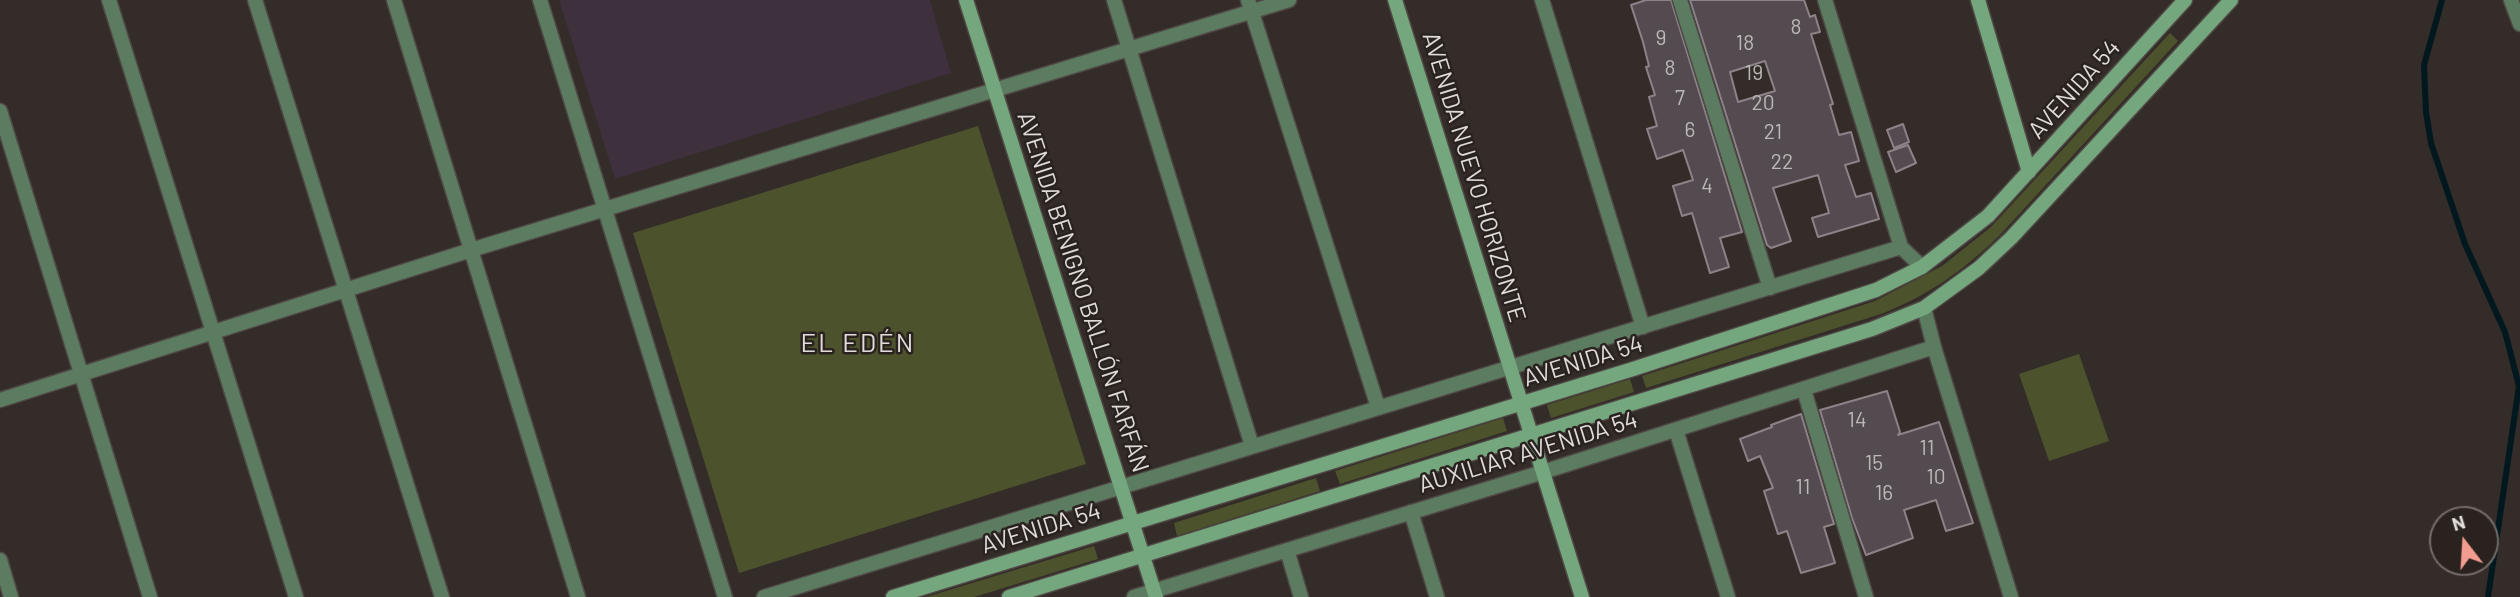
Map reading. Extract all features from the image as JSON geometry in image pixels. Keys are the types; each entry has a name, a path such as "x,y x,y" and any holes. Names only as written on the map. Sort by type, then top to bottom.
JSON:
{"main road":[{"name":"AVENIDA BENIGNO BALLÓN FARFÁN","path":"966,0 1155,594"},
{"name":"AVENIDA NUEVO HORIZONTE","path":"1395,0 1543,472"},
{"path":"1978,0 2029,172"},
{"name":"AVENIDA 54","path":"893,597 1522,404 1853,299 1922,267 1988,216 2185,0"},
{"path":"1009,597 1872,329 1924,308 1968,277 2011,238 2228,1"},
{"path":"1543,472 1582,597"}],"street":[{"path":"109,0 296,597"},
{"path":"255,0 442,597"},
{"path":"394,0 578,597"},
{"path":"540,0 725,597"},
{"path":"1114,0 1252,446"},
{"path":"0,400 471,250 995,92 1250,6 1289,0"},
{"path":"1542,0 1643,327"},
{"path":"1680,0 1770,288"},
{"path":"1825,0 1901,247 1922,267"},
{"path":"2511,0 2520,24"},
{"path":"1250,6 1378,407"},
{"path":"0,111 150,597"},
{"path":"764,597 1901,247"},
{"path":"1924,308 2011,597"},
{"name":"AUXILIAR AVENIDA 54","path":"1134,597 1155,594 1934,347"},
{"path":"1804,390 1866,597"},
{"path":"1676,430 1728,597"},
{"path":"1410,512 1437,597"},
{"path":"1287,550 1301,597"},
{"path":"0,560 11,597"}],"shaded area":[{"path":"559,0 930,0 951,73 615,179"}],"green space":[{"path":"2170,33 2178,41 2000,235 1945,281 1881,314 1646,388 1642,376 1875,301 1942,266 1991,227"},
{"path":"978,126 1086,464 739,573 633,233"},
{"path":"2079,354 2109,441 2049,461 2019,374"},
{"path":"1630,379 1634,392 1551,418 1547,405"},
{"path":"1503,418 1507,431 1340,484 1335,471"},
{"path":"1316,478 1320,491 1177,536 1174,523"},
{"path":"1094,546 1098,559 974,597 926,597"}],"building":[{"path":"1646,0 1671,0 1742,232 1720,238 1729,267 1710,273 1692,213 1682,216 1673,186 1693,180 1683,150 1657,159 1647,129 1657,126 1649,97 1655,95 1631,5"},
{"path":"1690,0 1804,0 1810,17 1815,15 1820,32 1811,34 1833,104 1830,105 1839,135 1851,132 1859,161 1845,165 1856,197 1871,193 1879,219 1818,237 1812,218 1829,213 1818,175 1773,188 1791,241 1771,248 1767,245","holes":["1765,61 1775,91 1738,102 1730,72"]},
{"path":"1903,124 1909,142 1894,148 1887,130"},
{"path":"1908,145 1916,163 1896,172 1888,152"},
{"path":"1887,391 1900,432 1898,435 1939,422 1973,523 1946,531 1936,500 1904,510 1913,538 1866,555 1852,518 1820,410"},
{"path":"1801,414 1834,524 1824,527 1835,563 1801,573 1787,531 1778,534 1764,491 1773,488 1760,456 1748,461 1740,439"}],"waterway":[{"path":"2442,0 2424,65 2426,112 2431,143 2465,244 2505,332 2519,386 2488,597"}],"district":[{"name":"EL EDÉN","path":"858,343"}]}
